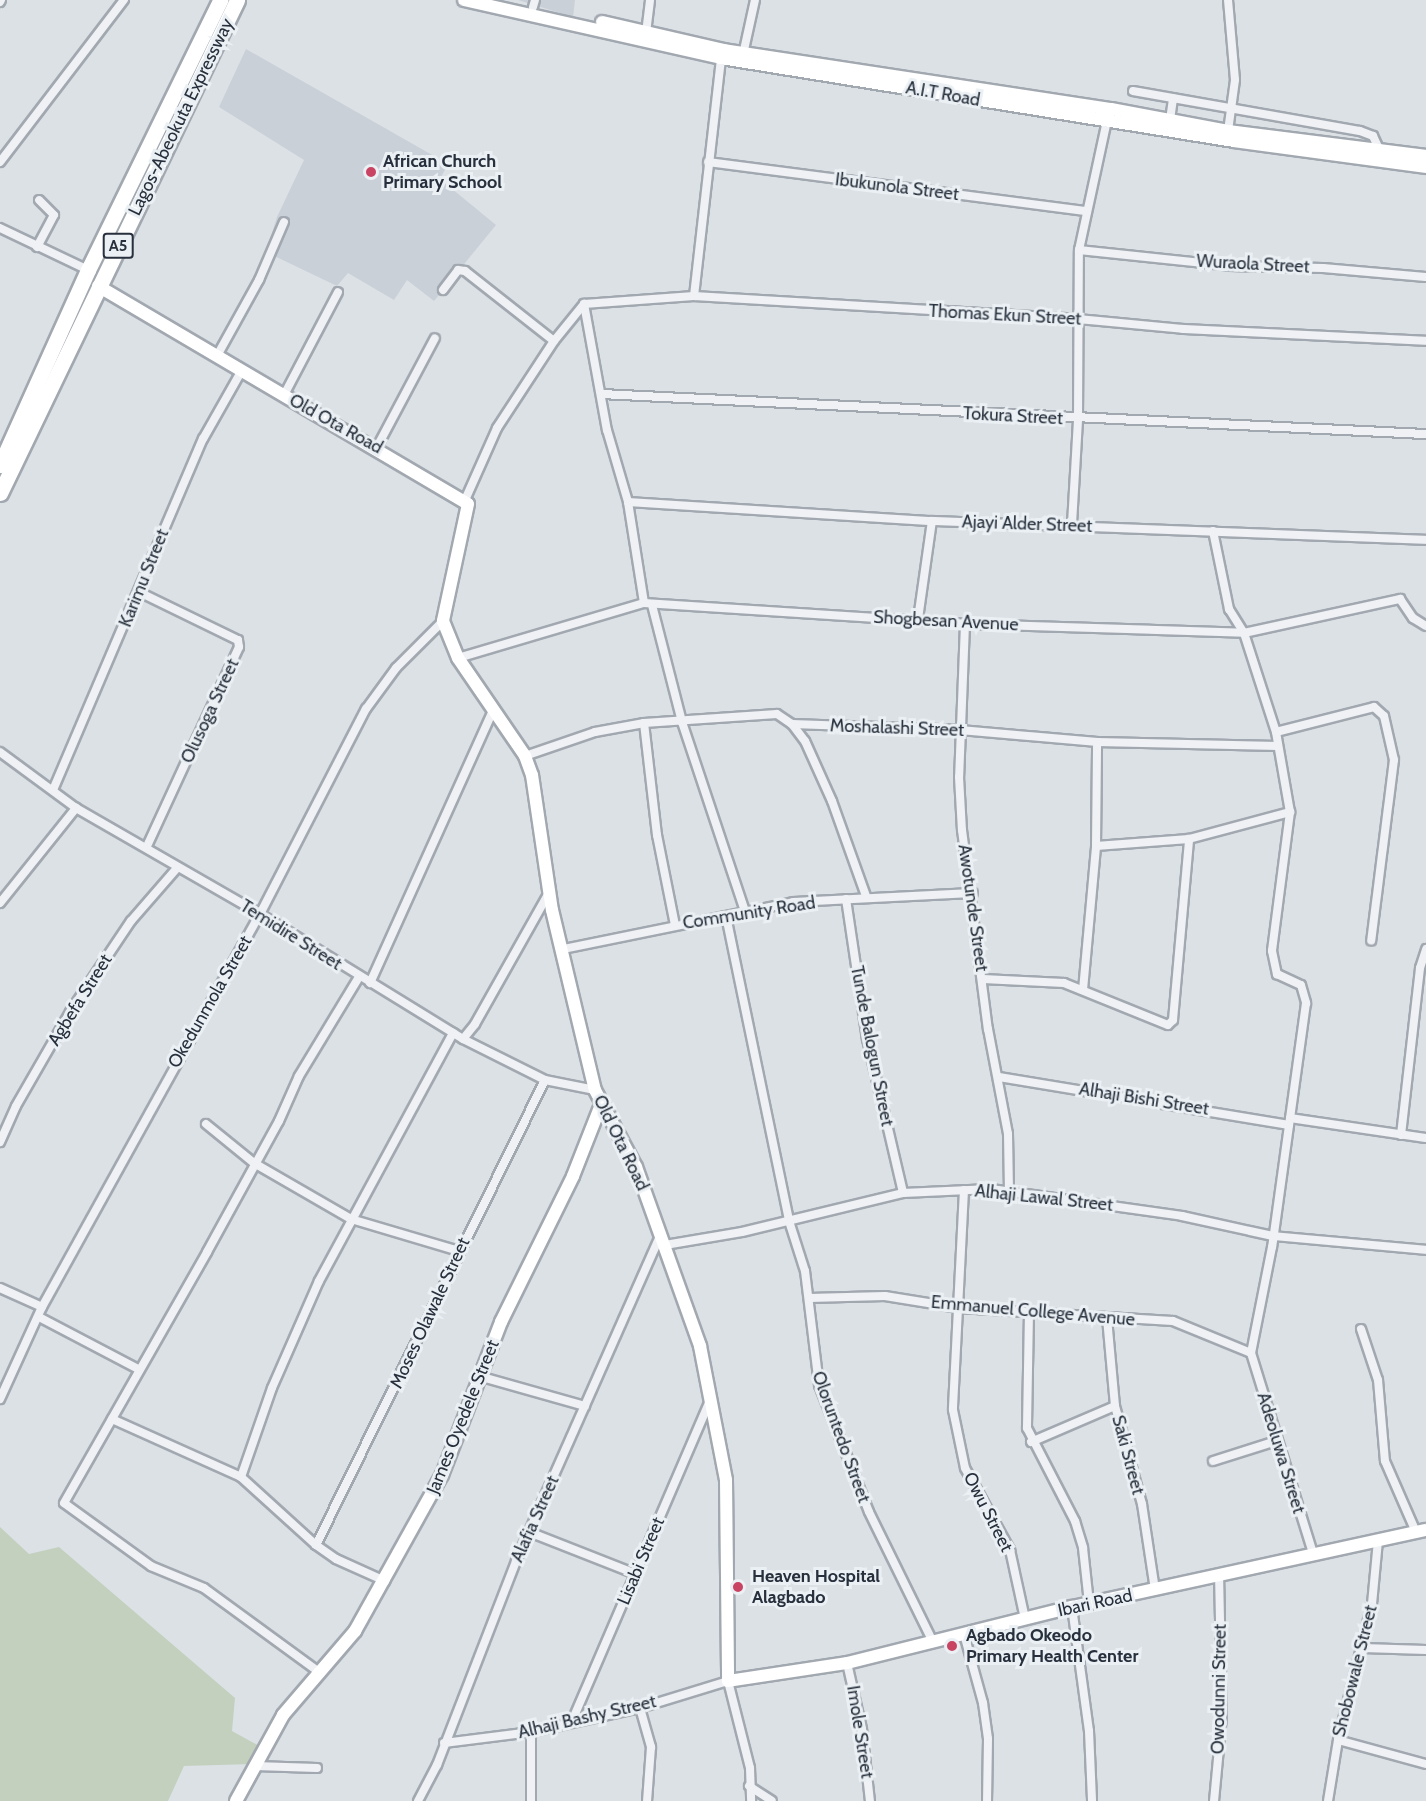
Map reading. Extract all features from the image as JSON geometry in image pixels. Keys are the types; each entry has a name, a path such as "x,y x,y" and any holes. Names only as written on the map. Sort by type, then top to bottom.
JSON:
{"highway":[{"name":"Lagos-Abeokuta Expressway","path":"0,465 88,270 220,0"},
{"name":"Lagos-Abeokuta Expressway","path":"0,493 237,0"}],"street":[{"path":"0,162 124,0"},
{"name":"A.I.T Road","path":"464,0 681,45 744,50 1228,131 1426,156"},
{"name":"A.I.T Road","path":"500,0 534,4 646,33 722,58 1107,121 1426,167"},
{"path":"646,33 650,0"},
{"path":"744,50 755,0"},
{"path":"1228,0 1234,107 1228,131"},
{"path":"694,296 722,58"},
{"path":"1133,91 1234,107 1368,134 1379,149"},
{"path":"1170,120 1173,98"},
{"path":"1072,524 1078,419 1079,250 1107,121"},
{"name":"Ibukunola Street","path":"708,162 1087,212"},
{"path":"37,247 54,215 39,200"},
{"path":"218,354 259,280 284,222"},
{"path":"0,228 88,270"},
{"name":"Wuraola Street","path":"1079,250 1230,266 1323,268 1426,277"},
{"path":"443,290 458,270 465,271 555,341"},
{"name":"Old Ota Road","path":"98,286 465,500"},
{"path":"284,395 338,292"},
{"name":"Thomas Ekun Street","path":"584,304 694,296 1078,319 1183,329 1426,341"},
{"path":"443,621 467,508 465,500 497,428 555,341 584,304"},
{"path":"584,304 601,394 628,502 648,604 682,722 745,911"},
{"path":"377,447 435,338"},
{"name":"Karimu Street","path":"53,790 203,439 242,370"},
{"name":"Tokura Street","path":"601,394 1078,419 1426,434"},
{"name":"Ajayi Alder Street","path":"628,502 932,521 1072,524 1426,540"},
{"path":"918,619 932,521"},
{"path":"1213,531 1229,609 1244,633 1276,732 1290,812 1272,951 1277,974 1305,991 1273,1236 1251,1353"},
{"name":"Olusoga Street","path":"139,592 238,640 239,647 146,848"},
{"name":"Shogbesan Avenue","path":"458,658 648,604 918,619 965,624 1244,633 1389,599 1400,599 1413,618 1426,626"},
{"name":"Old Ota Road","path":"443,621 458,658 525,756 538,798 550,890 595,1090 636,1167 700,1346 726,1480 729,1682"},
{"name":"Okedunmola Street","path":"0,1399 42,1307 260,914 366,709 396,668 443,621"},
{"name":"Awotunde Street","path":"965,624 960,730 962,831 973,893 983,979 1011,1164 1009,1191"},
{"path":"1276,732 1374,707 1384,716 1394,760 1371,941"},
{"path":"370,983 493,711"},
{"name":"Moshalashi Street","path":"525,756 595,732 644,723 777,714 792,724 960,730 1097,742 1278,746"},
{"path":"644,723 657,835 675,925"},
{"path":"792,724 805,741 832,801 866,896"},
{"path":"1083,990 1096,846 1097,742"},
{"name":"Temidire Street","path":"0,752 76,808 260,914 463,1039 545,1080 595,1090"},
{"path":"0,903 76,808"},
{"path":"1096,846 1188,839 1290,812"},
{"path":"983,979 1053,981 1083,990 1162,1025 1173,1020 1188,839"},
{"name":"Agbefa Street","path":"0,1142 16,1106 70,1012 131,921 177,868"},
{"path":"463,1039 475,1024 550,890"},
{"name":"Community Road","path":"563,949 745,911 866,896 973,893"},
{"name":"Tunde Balogun Street","path":"846,899 867,1039 903,1193"},
{"name":"Oloruntedo Street","path":"726,916 789,1221 809,1298 819,1385 869,1512 932,1640"},
{"path":"1401,1136 1420,968 1426,949"},
{"path":"319,1672 204,1588 151,1566 64,1503 254,1163 299,1076 359,977"},
{"path":"240,1477 272,1388 351,1219 453,1033"},
{"name":"Alhaji Bishi Street","path":"999,1077 1289,1121 1426,1138"},
{"name":"Moses Olawale Street","path":"316,1545 545,1080"},
{"name":"James Oyedele Street","path":"236,1801 284,1715 355,1631 385,1581 442,1475 482,1377 501,1322 573,1176 601,1105"},
{"path":"206,1124 254,1163 351,1219 459,1251"},
{"name":"Alhaji Lawal Street","path":"662,1242 789,1221 903,1193 964,1190 1009,1191 1182,1216 1273,1236 1426,1250"},
{"name":"Owu Street","path":"964,1190 959,1308 952,1392 961,1450 970,1479 1010,1550 1024,1619"},
{"name":"Alafia Street","path":"418,1801 444,1743 529,1532 662,1242"},
{"path":"0,1288 42,1307"},
{"name":"Emmanuel College Avenue","path":"809,1298 885,1296 959,1308 1173,1320 1251,1353"},
{"path":"1029,1312 1024,1410 1031,1442 1075,1521 1083,1548 1089,1603"},
{"path":"39,1317 138,1369"},
{"name":"Saki Street","path":"1107,1318 1116,1406 1142,1504 1155,1590"},
{"path":"1361,1329 1378,1380 1385,1461 1421,1531"},
{"name":"Adeoluwa Street","path":"1251,1353 1276,1441 1313,1553"},
{"path":"482,1377 585,1406"},
{"name":"Lisabi Street","path":"572,1721 710,1400"},
{"path":"1031,1442 1116,1406"},
{"path":"112,1419 240,1477 316,1545 336,1559 385,1581"},
{"path":"1214,1461 1276,1441"},
{"name":"Ibari Road","path":"729,1682 847,1663 932,1640 1089,1603 1219,1577 1313,1553 1421,1531"},
{"path":"529,1532 636,1574"},
{"name":"Shobowale Street","path":"1328,1801 1338,1740 1363,1648 1375,1590 1378,1540"},
{"name":"Owodunni Street","path":"1214,1801 1222,1716 1219,1577"},
{"path":"1072,1607 1089,1731 1092,1801"},
{"path":"964,1634 983,1703 988,1739 987,1801"},
{"path":"1363,1648 1426,1650"},
{"name":"Imole Street","path":"847,1663 862,1729 870,1801"},
{"path":"729,1682 750,1768 751,1801"},
{"name":"Alhaji Bashy Street","path":"444,1743 531,1732 572,1721 640,1708 729,1682"},
{"path":"640,1708 651,1747 646,1801"},
{"path":"531,1732 531,1801"},
{"path":"1338,1740 1426,1764"},
{"path":"255,1766 316,1768"},
{"path":"749,1786 772,1801"}],"shaded area":[{"path":"518,0 575,0 573,17"},
{"name":"African Church Primary School","path":"246,49 448,164 440,179 496,225 434,301 407,280 394,300 348,273 337,286 266,252 277,217 304,160 219,107"}],"green space":[{"path":"0,1527 29,1554 59,1547 235,1698 232,1731 263,1748 253,1764 184,1766 168,1801 0,1801"}],"place":[{"name":"African Church Primary School","path":"371,172"},
{"name":"Heaven Hospital Alagbado","path":"738,1587"},
{"name":"Agbado Okeodo Primary Health Center","path":"952,1646"}]}
